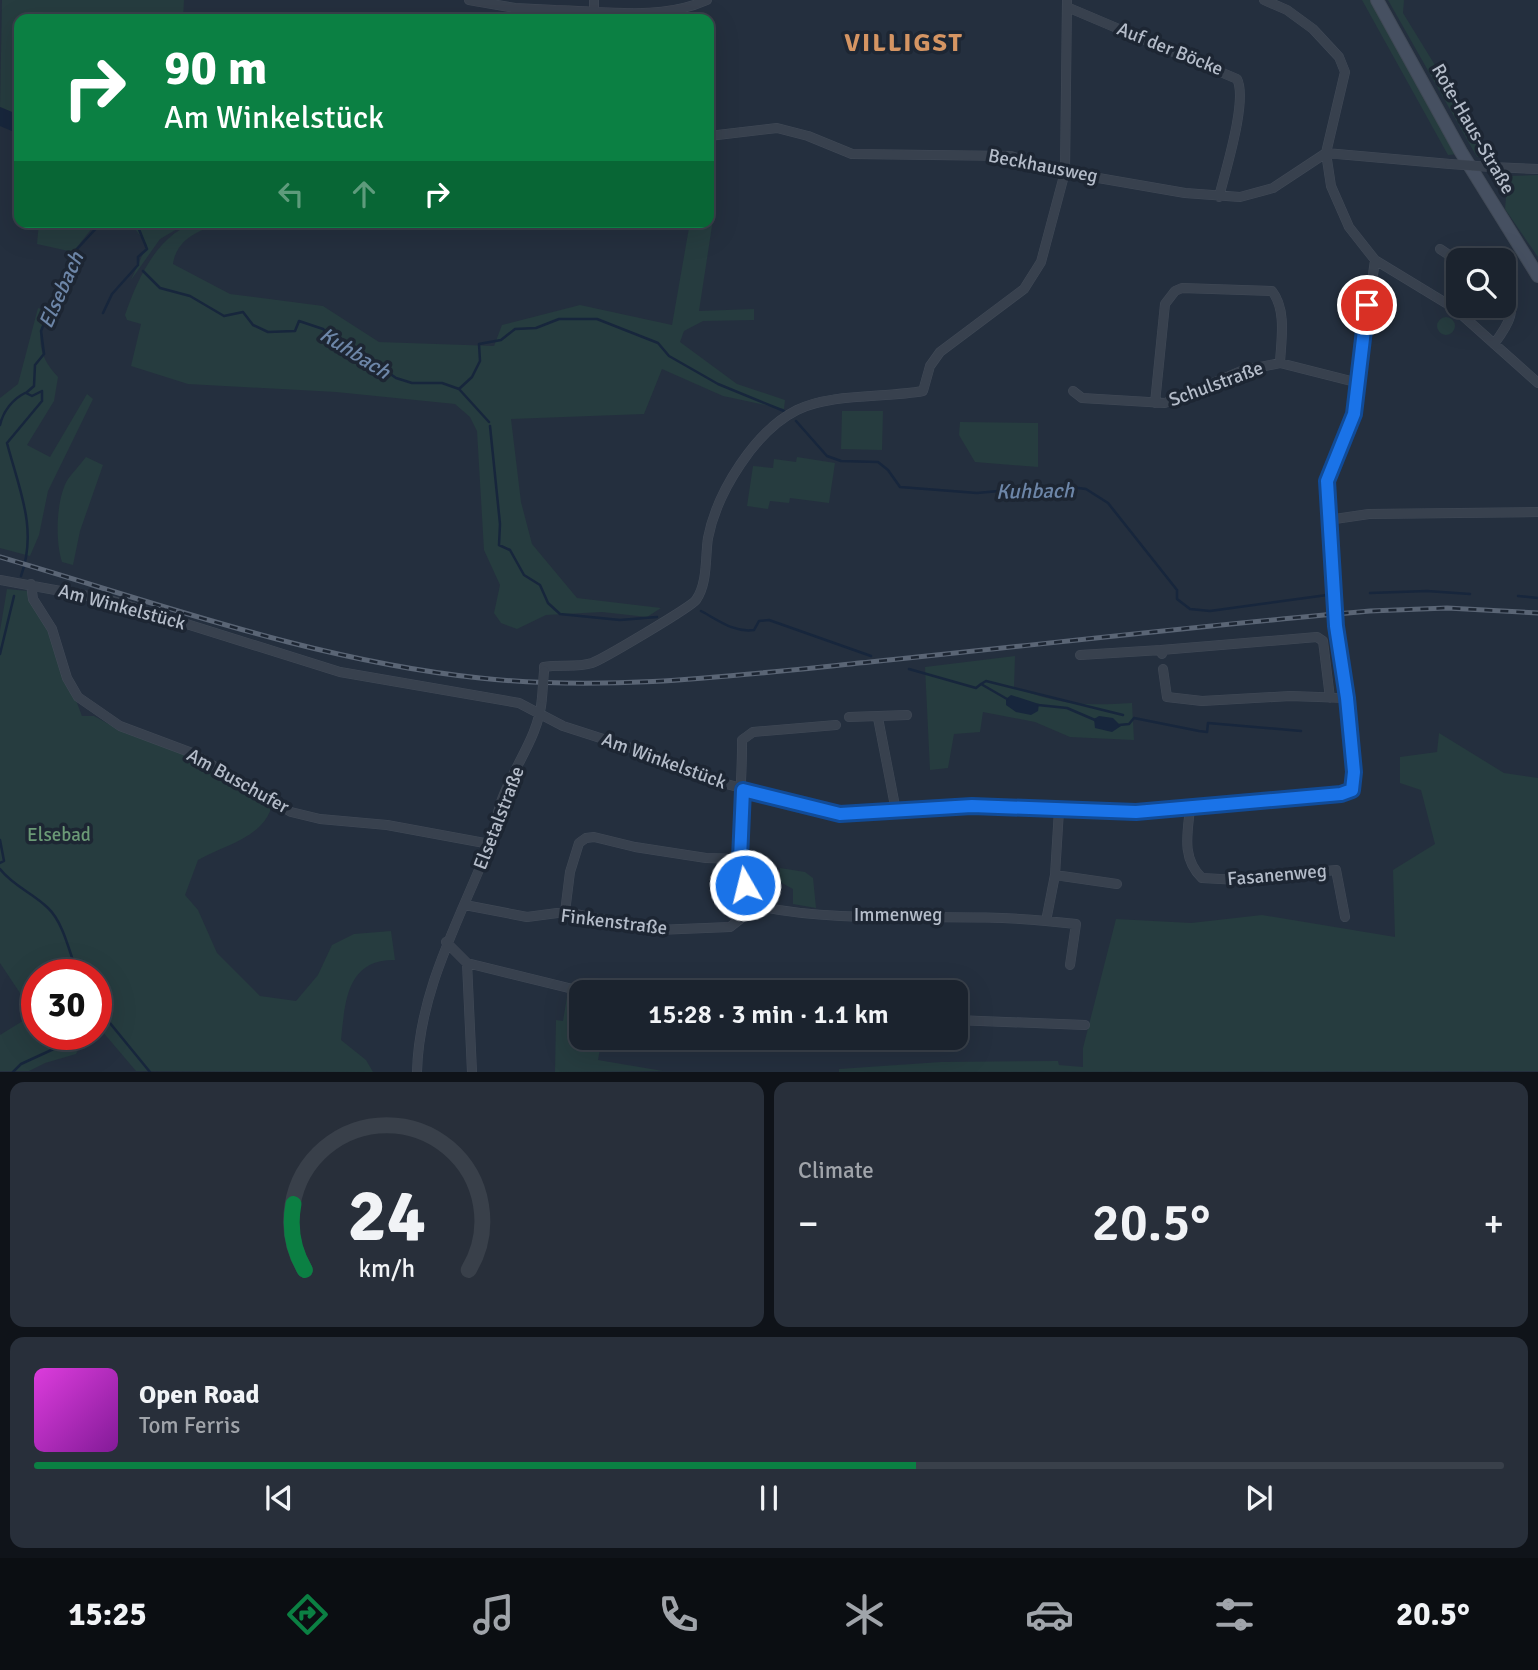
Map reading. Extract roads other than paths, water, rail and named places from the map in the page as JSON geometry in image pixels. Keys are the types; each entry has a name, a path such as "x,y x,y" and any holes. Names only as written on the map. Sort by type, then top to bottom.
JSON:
{"main road":[{"name":"Rote-Haus-Straße","path":"1377,0 1461,152 1538,276"}],"street":[{"path":"469,0 515,4 551,14"},
{"path":"594,0 594,11"},
{"path":"565,14 594,11 661,13 707,0"},
{"path":"1271,1 1301,19 1320,35 1339,57 1345,72 1326,153 1327,171 1349,226 1374,260 1454,308 1538,383"},
{"path":"1065,172 1067,4"},
{"name":"Auf der Böcke","path":"1067,4 1237,79 1241,91 1219,197"},
{"name":"Beckhausweg","path":"714,134 777,128 808,136 852,154 1011,156 1065,172 1219,197 1240,197 1265,191 1326,153"},
{"path":"1326,153 1538,169"},
{"name":"Elsetalstraße","path":"417,1072 421,1031 446,943 490,844 501,801 534,735 541,714 544,669 602,659 694,603 703,580 711,525 729,483 753,449 786,417 817,404 923,391 930,366 940,352 1032,281 1050,233 1065,172"},
{"path":"1440,249 1446,253"},
{"name":"Am Winkelstück","path":"0,580 122,603 340,672 519,704 563,726 656,756 743,790 840,814 972,806 1059,810 1190,809 1328,796 1352,790 1347,698 1336,626 1328,520 1328,473 1350,425 1359,383 1374,260"},
{"path":"1155,403 1165,304 1175,291 1182,288 1272,291 1279,307 1281,322 1280,363"},
{"path":"1494,344 1511,318"},
{"name":"Schulstraße","path":"1073,391 1082,397 1155,403 1175,401 1256,365 1280,363 1359,383"},
{"path":"1328,520 1369,514 1538,512"},
{"name":"Am Buschufer","path":"31,584 33,599 52,629 67,678 78,698 120,726 192,753 291,812 320,819 387,825 490,844"},
{"path":"1080,655 1162,653 1317,637 1323,641 1330,698"},
{"path":"1163,669 1167,697 1202,701 1290,696 1347,698"},
{"path":"849,718 907,715"},
{"path":"878,718 896,811"},
{"path":"757,905 745,885 740,859 742,740 747,734 836,725"},
{"name":"Fasanenweg","path":"1190,809 1187,842 1190,867 1202,878 1239,880 1336,870 1345,917"},
{"path":"1046,921 1055,875 1059,810"},
{"path":"565,912 570,872 579,844 586,838 594,836 635,847 706,858 740,859"},
{"path":"1055,875 1116,884"},
{"name":"Finkenstraße","path":"465,905 527,917 565,912 657,930 730,927 757,905"},
{"name":"Immenweg","path":"757,905 803,915 978,915 1076,924 1070,965"},
{"path":"446,943 467,963 569,988"},
{"path":"467,963 472,1072"},
{"path":"968,1020 1085,1025"}],"water":[{"path":"0,107 14,113 14,132 0,126"},
{"path":"1011,695 1039,704 1038,711 1031,715 1016,712 1006,705 1006,699"},
{"path":"1099,716 1113,718 1121,726 1112,732 1095,728 1094,719"}],"waterway":[{"name":"Elsebach","path":"21,576 26,559 27,525 7,443 42,401 42,391 32,396 26,393 34,386 35,365 44,354 41,331 51,306 66,288 76,250 96,228"},
{"name":"Kuhbach","path":"138,228 147,249 138,257 138,264"},
{"path":"103,313 112,294 138,265"},
{"name":"Kuhbach","path":"143,271 160,288 190,296 224,316 243,312 253,325 268,332 295,331 299,321 323,329 343,348 375,363 396,378 412,383 442,383 459,389 472,377 480,361 479,344 501,340 515,329 536,328 559,319 597,319 658,343 669,356 718,384 784,411"},
{"path":"459,389 489,422"},
{"path":"0,425 9,406 25,393"},
{"name":"Kuhbach","path":"796,421 827,456 841,461 878,462 888,470 900,487 977,493 1032,488 1048,493 1071,487 1086,489 1108,503 1177,590 1177,599 1190,609 1210,611 1327,595"},
{"path":"490,426 500,524 499,545 510,550 524,575 540,585 548,603 560,614 620,620 657,617"},
{"name":"Kuhbach","path":"1370,593 1427,591 1470,594"},
{"name":"Elsebach","path":"0,654 14,596"},
{"name":"Kuhbach","path":"1518,596 1538,598"},
{"path":"701,611 740,630 754,630 759,621 769,620 871,656"},
{"path":"909,669 976,688 981,684 1007,699"},
{"path":"981,684 986,681 1123,715"},
{"path":"1038,705 1067,708 1095,720"},
{"path":"1119,725 1129,724 1134,718 1207,732 1208,723 1301,731"},
{"name":"Elsebach","path":"0,840 4,861 0,863"},
{"name":"Elsebach","path":"0,869 54,914 72,959"},
{"name":"Elsebach","path":"112,1026 150,1072"},
{"path":"13,1072 21,1064 51,1050"}],"railway":[{"path":"0,557 297,644 419,670 529,682 627,683 724,676 1370,611 1447,608 1538,613"}],"district":[{"name":"VILLIGST","path":"904,43"}],"park label":[{"name":"Elsebad","path":"59,835"}]}
